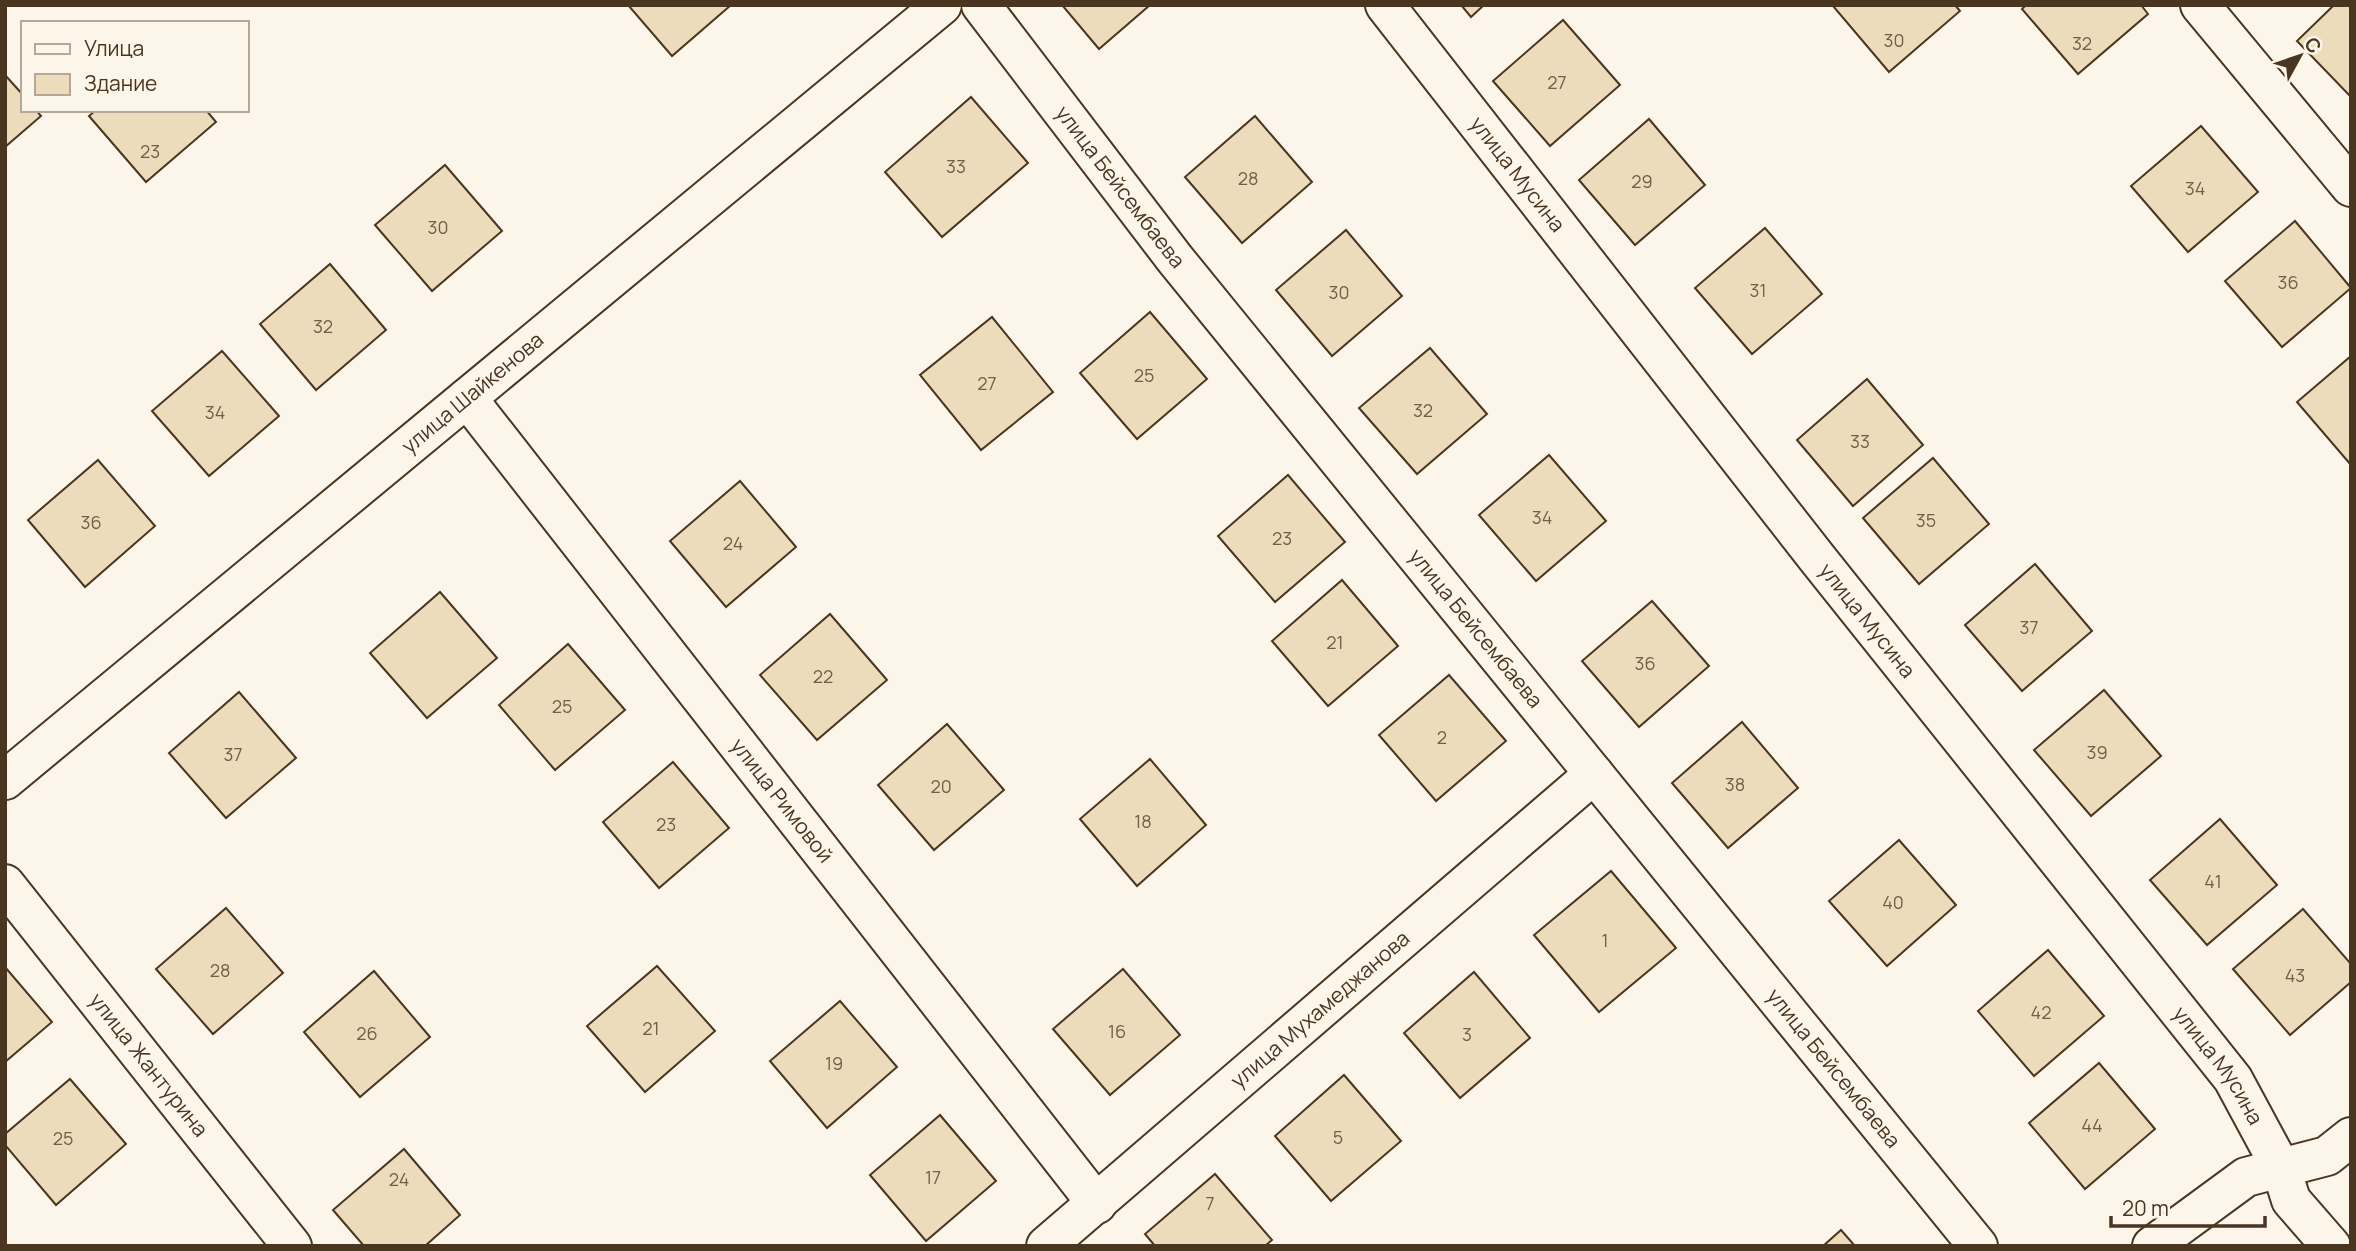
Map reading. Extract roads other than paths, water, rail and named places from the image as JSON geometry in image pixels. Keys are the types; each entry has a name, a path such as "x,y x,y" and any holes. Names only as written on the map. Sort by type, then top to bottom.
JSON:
{"street":[{"name":"улица Шайкенова","path":"5,780 942,5"},
{"name":"улица Бейсембаева","path":"981,5 1175,259 1978,1246"},
{"name":"улица Мусина","path":"1385,5 1817,558 2232,1079 2281,1168 2291,1200 2331,1246"},
{"path":"2200,5 2351,187"},
{"name":"улица Римовой","path":"467,398 1097,1204"},
{"name":"улица Мухамеджанова","path":"1046,1246 1594,774"},
{"name":"улица Жантурина","path":"5,884 292,1246"},
{"path":"2152,1246 2246,1177 2327,1156 2351,1137"}]}
